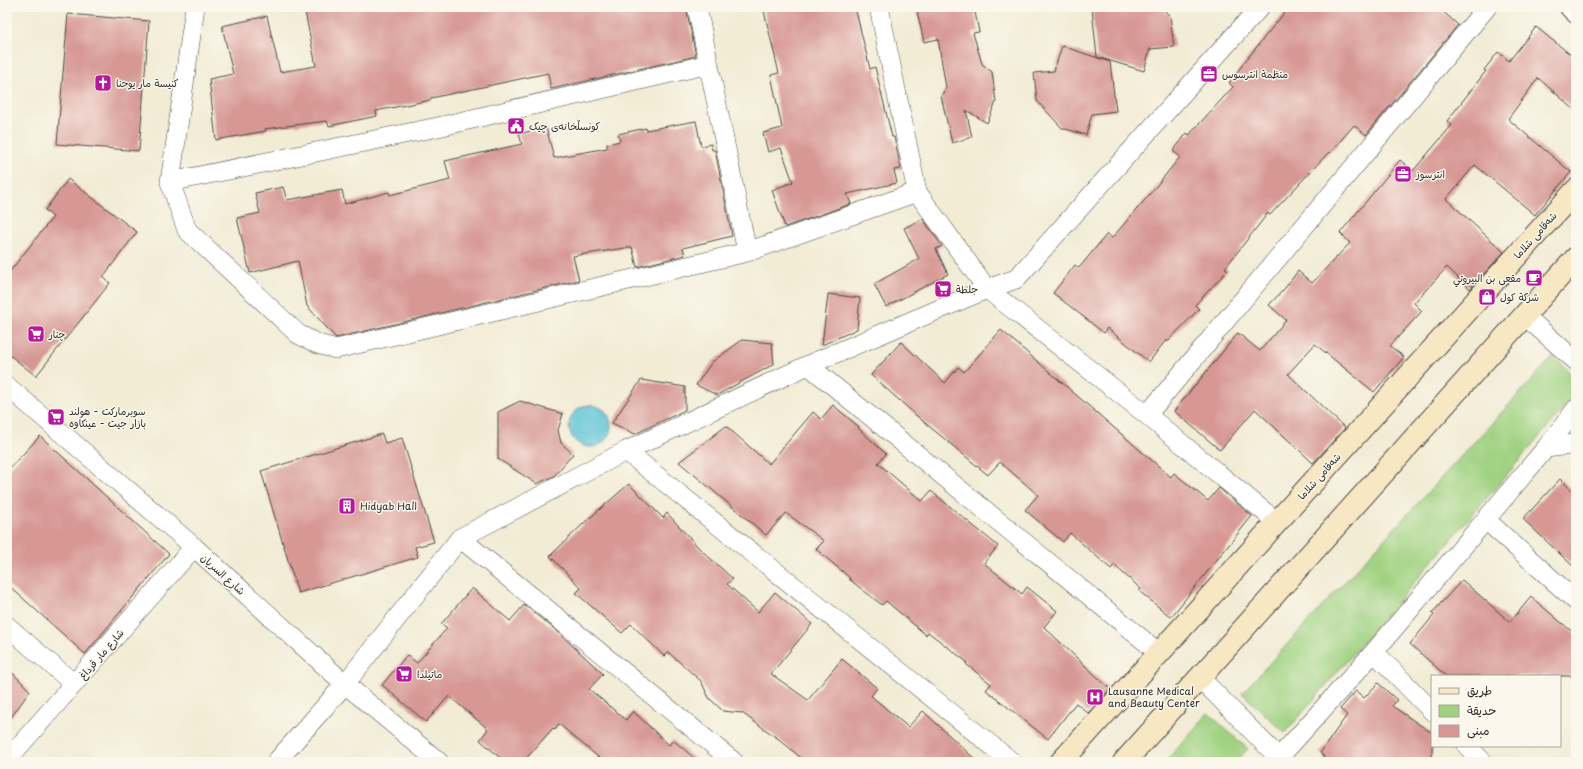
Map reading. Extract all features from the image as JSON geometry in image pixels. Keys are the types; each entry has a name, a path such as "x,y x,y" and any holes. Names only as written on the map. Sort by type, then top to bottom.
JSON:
{"main road":[{"name":"شەقامی شلاما","path":"1061,762 1576,190"},
{"path":"1124,762 1576,258"}],"street":[{"path":"195,7 170,182 187,230 298,334 318,344 336,348 748,252 916,192"},
{"path":"697,7 748,252"},
{"path":"879,7 916,192 987,289 1147,415 1277,522"},
{"path":"276,762 345,684 460,538 626,451 808,365 987,289 1016,279 1260,7"},
{"path":"1147,415 1487,7"},
{"path":"1571,7 1576,12"},
{"path":"170,182 438,127 709,64"},
{"path":"1524,315 1576,361"},
{"path":"808,365 1159,653"},
{"name":"شارع السريان","path":"7,386 194,548 345,684 439,762"},
{"path":"1200,678 1277,760 1374,652 1546,448 1576,409"},
{"path":"1546,448 1576,444"},
{"path":"626,451 1012,762"},
{"path":"1486,520 1576,600"},
{"path":"460,538 734,762"},
{"name":"شارع مار قرداغ","path":"7,760 194,548"},
{"path":"7,626 74,684"},
{"path":"1374,652 1431,710"},
{"path":"1468,747 1483,762"}],"green space":[{"path":"1554,356 1576,378 1576,394 1285,733 1242,693"},
{"path":"1208,713 1248,749 1235,762 1165,762"}],"water":[{"path":"586,405 594,405 602,408 608,414 611,426 608,438 602,444 594,447 586,447 578,444 572,438 569,430 569,422 572,414 578,408"}],"building":[{"path":"304,7 686,7 696,56 551,89 548,73 376,111 377,116 329,126 327,121 294,125 265,129 266,131 216,140 209,79 233,74 222,26 267,16 280,72 316,66"},
{"path":"763,7 855,7 870,69 875,67 892,137 894,137 901,169 894,170 897,183 847,194 851,204 785,227 772,190 793,182 781,148 768,152 763,133 782,128 771,75 779,73"},
{"path":"916,7 974,7 979,32 973,33 982,64 992,72 996,102 987,123 966,110 972,137 952,143 941,96 946,88 938,39 924,42"},
{"path":"1105,7 1161,7 1170,16 1174,47 1150,49 1144,71 1097,57 1092,9"},
{"path":"1289,7 1438,7 1458,25 1366,135 1354,125 1330,153 1329,152 1270,215 1268,213 1225,268 1228,270 1195,305 1199,309 1167,342 1166,340 1149,362 1107,328 1104,333 1053,293 1075,265 1079,268 1107,234 1112,238 1149,195 1180,157 1173,151 1187,133 1189,135 1233,87 1229,83"},
{"name":"كنيسة مار يوحنا","path":"68,14 149,21 139,151 57,144"},
{"path":"1536,27 1576,59 1576,111 1538,78 1508,119 1571,172 1535,215 1475,165 1446,199 1504,252 1470,289 1447,267 1414,303 1422,311 1390,346 1404,357 1374,392 1315,344 1288,374 1345,428 1313,463 1255,409 1220,450 1174,411 1238,333 1260,351 1286,320 1269,305 1298,271 1312,283 1350,243 1340,233 1400,160 1413,171 1452,125 1447,121 1486,71 1484,70 1498,52 1509,61"},
{"path":"1062,46 1110,62 1116,111 1092,114 1086,135 1062,128 1037,101 1034,73 1054,71"},
{"path":"696,121 701,146 711,144 712,150 715,150 732,236 683,248 685,255 637,267 632,247 573,256 579,280 336,338 307,306 298,261 250,273 237,218 260,213 255,193 283,187 287,200 342,190 345,204 389,192 390,195 450,180 445,161 522,144 519,134 546,127 554,158 607,148 607,144 620,141 618,134 646,128 646,130"},
{"path":"68,179 137,232 103,277 110,283 36,376 7,353 7,275 53,217 45,210"},
{"path":"923,219 942,246 936,249 948,274 886,307 874,284 919,259 904,228"},
{"path":"828,294 860,298 857,329 822,345"},
{"path":"1001,330 1171,477 1174,473 1208,501 1219,488 1252,516 1171,617 1139,591 1141,589 1114,565 1111,569 1070,533 1063,542 1025,510 1038,495 1000,462 988,475 918,417 871,375 901,342 945,383 958,367 964,372"},
{"path":"742,340 772,343 774,364 717,395 696,385 712,362"},
{"path":"641,380 685,387 685,410 635,434 612,423"},
{"path":"520,401 563,414 558,430 561,443 573,454 554,476 537,484 498,459 498,412"},
{"path":"833,405 859,427 858,428 886,454 878,463 922,501 931,491 998,546 984,563 1022,594 1027,587 1057,611 1044,627 1110,689 1088,713 1076,703 1048,739 986,690 991,684 966,664 967,662 928,632 926,635 886,601 882,605 849,579 850,578 816,549 824,541 786,513 766,535 679,462 726,426 769,464 813,412 821,419"},
{"name":"Hidyab Hall","path":"382,434 385,443 402,438 434,542 415,547 418,557 298,593 261,471"},
{"path":"40,436 169,554 85,654 7,584 7,471"},
{"path":"1560,479 1576,494 1576,569 1523,519"},
{"path":"629,484 663,518 667,513 699,548 733,579 727,584 758,612 775,592 812,624 771,674 808,700 842,659 877,688 871,696 908,727 923,711 978,762 806,762 780,740 742,713 723,711 709,698 701,681 668,652 664,656 631,624 622,633 576,593 581,588 550,556 585,522"},
{"path":"1462,580 1510,622 1531,597 1576,635 1576,676 1445,675 1410,644 1434,615 1432,613"},
{"path":"472,588 510,621 524,605 557,631 603,674 589,689 626,720 633,711 669,745 673,740 699,762 604,762 559,724 555,730 553,728 523,762 505,762 480,740 488,729 449,696 426,722 382,685 407,655 417,663 447,628 441,624"},
{"path":"7,667 30,691 7,723"},
{"path":"1378,683 1397,700 1392,706 1431,732 1432,762 1330,762 1320,753 1347,715 1340,709 1356,691 1364,698"}],"place":[{"name":"منظمة انترسوس","path":"1209,74"},
{"name":"كنيسة مار يوحنا","path":"103,83"},
{"name":"کونسڵخانەی چیک","path":"516,126"},
{"name":"انترسوز","path":"1403,174"},
{"name":"مقعى بن البيروتي","path":"1534,278"},
{"name":"جلطة","path":"943,289"},
{"name":"شركة كول","path":"1487,297"},
{"name":"چنار","path":"36,334"},
{"name":"سوبرماركت - هولند بازار جيت - عينكاوه","path":"56,417"},
{"name":"Hidyab Hall","path":"347,506"},
{"name":"ماتیلدا","path":"404,674"},
{"name":"Lausanne Medical and Beauty Center","path":"1095,697"}]}
